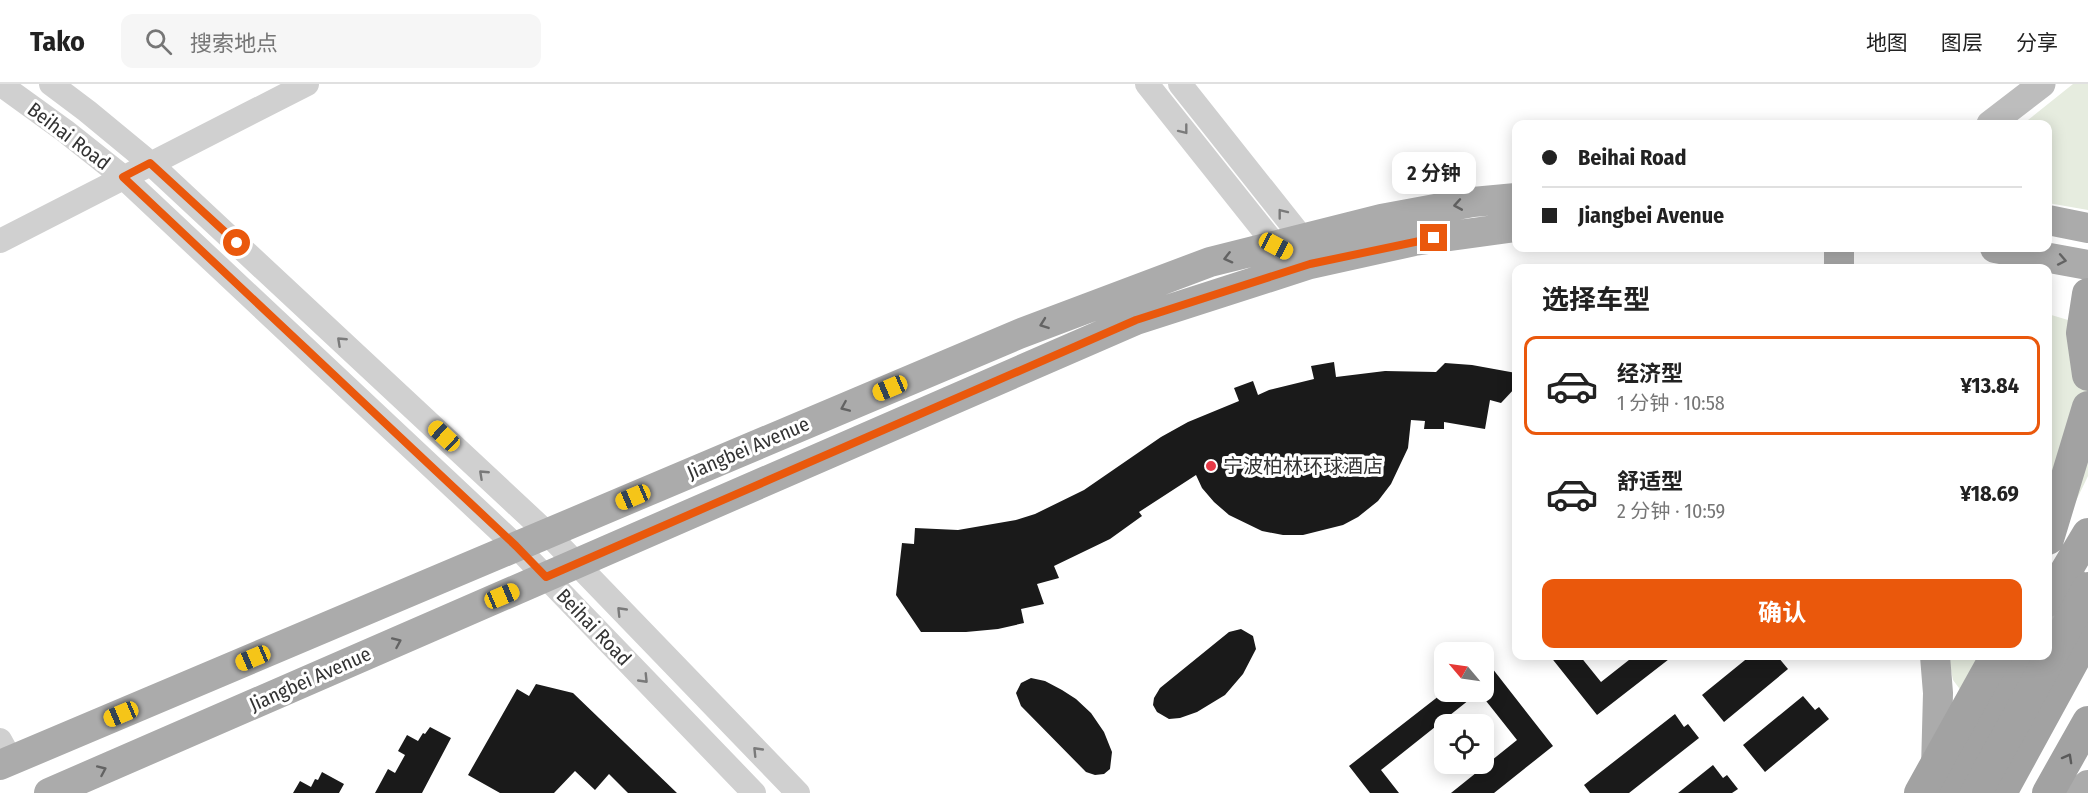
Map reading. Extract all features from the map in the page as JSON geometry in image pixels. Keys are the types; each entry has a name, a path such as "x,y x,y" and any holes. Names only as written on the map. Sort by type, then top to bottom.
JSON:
{"highway":[{"path":"2088,294 2082,333 2088,375"},
{"path":"2052,526 2088,407"},
{"path":"2052,592 2088,534"},
{"path":"2052,654 2088,588"},
{"path":"2001,793 2088,634"},
{"path":"1920,793 1994,660"},
{"path":"1943,793 2016,660"},
{"path":"1976,793 2049,660"},
{"path":"2048,793 2088,722"}],"main road":[{"path":"1995,120 2042,84"},
{"name":"Jiangbei Avenue","path":"49,793 1296,249 1381,219 1473,202 1512,198"},
{"path":"2052,221 2088,228"},
{"name":"Jiangbei Avenue","path":"4,755 516,546 1018,333 1210,262 1296,249 1414,241 1512,228"},
{"path":"2017,252 2088,265"},
{"path":"2052,618 2088,551"},
{"path":"1935,660 1938,693 1935,793"},
{"path":"1958,793 2030,660"},
{"path":"2017,793 2088,665"},
{"path":"2078,793 2088,784"}],"street":[{"name":"Beihai Road","path":"0,84 123,177 516,546 754,793"},
{"name":"Beihai Road","path":"51,84 150,163 547,533 798,793"},
{"path":"0,241 307,84"},
{"path":"1147,84 1296,249"},
{"path":"1180,84 1296,249"}],"shaded area":[{"path":"2073,84 2088,84 2088,210 2052,204 2052,120 2028,120"},
{"path":"2052,315 2088,326 2088,476 2052,551"},
{"path":"1949,660 1997,660 1962,692 1953,680"}],"building":[{"path":"1334,362 1336,377 1385,371 1436,372 1445,363 1472,365 1512,372 1512,391 1501,403 1490,400 1485,429 1444,422 1444,429 1424,429 1425,421 1411,420 1408,448 1391,484 1378,501 1358,517 1343,525 1303,535 1283,535 1262,531 1229,515 1202,488 1196,475 1139,512 1142,516 1110,539 1054,566 1059,578 1037,584 1044,604 1021,609 1024,623 998,629 966,632 921,632 896,595 902,543 914,544 915,528 958,530 1016,520 1035,514 1084,490 1161,437 1188,422 1239,401 1234,388 1253,381 1258,395 1314,379 1311,366"},
{"path":"1241,629 1253,636 1256,649 1243,674 1225,695 1197,712 1180,718 1169,719 1157,712 1153,705 1160,688 1229,632"},
{"path":"1553,660 1583,660 1601,682 1629,660 1668,660 1597,715"},
{"path":"1745,660 1780,660 1788,669 1724,722 1702,695"},
{"path":"1494,671 1553,746 1494,793 1451,793 1475,774 1494,774 1494,758 1517,740 1487,702 1494,702"},
{"path":"1031,678 1045,681 1062,690 1091,713 1104,732 1112,752 1110,769 1104,774 1095,775 1086,772 1021,706 1016,693 1021,683"},
{"path":"536,684 573,693 677,793 628,793 609,774 595,790 575,771 554,793 500,793 468,775 517,689 529,696"},
{"path":"1803,696 1815,710 1819,707 1829,719 1765,772 1743,745"},
{"path":"1434,700 1434,702 1466,702 1451,714 1434,714 1434,728 1381,770 1399,793 1370,793 1349,766"},
{"path":"1675,714 1684,727 1688,724 1699,738 1629,793 1590,793 1584,785"},
{"path":"430,727 451,738 422,793 375,793 388,769 395,773 405,755 398,751 407,735 418,741"},
{"path":"1713,765 1723,778 1727,775 1738,789 1732,793 1678,793"},
{"path":"322,772 344,784 339,793 293,793 300,781 311,787"}],"place":[{"name":"宁波柏林环球酒店","path":"1211,466"}],"route":[{"path":"237,243 150,163 123,177 516,546 546,577 1136,320 1310,264 1434,238"}]}
